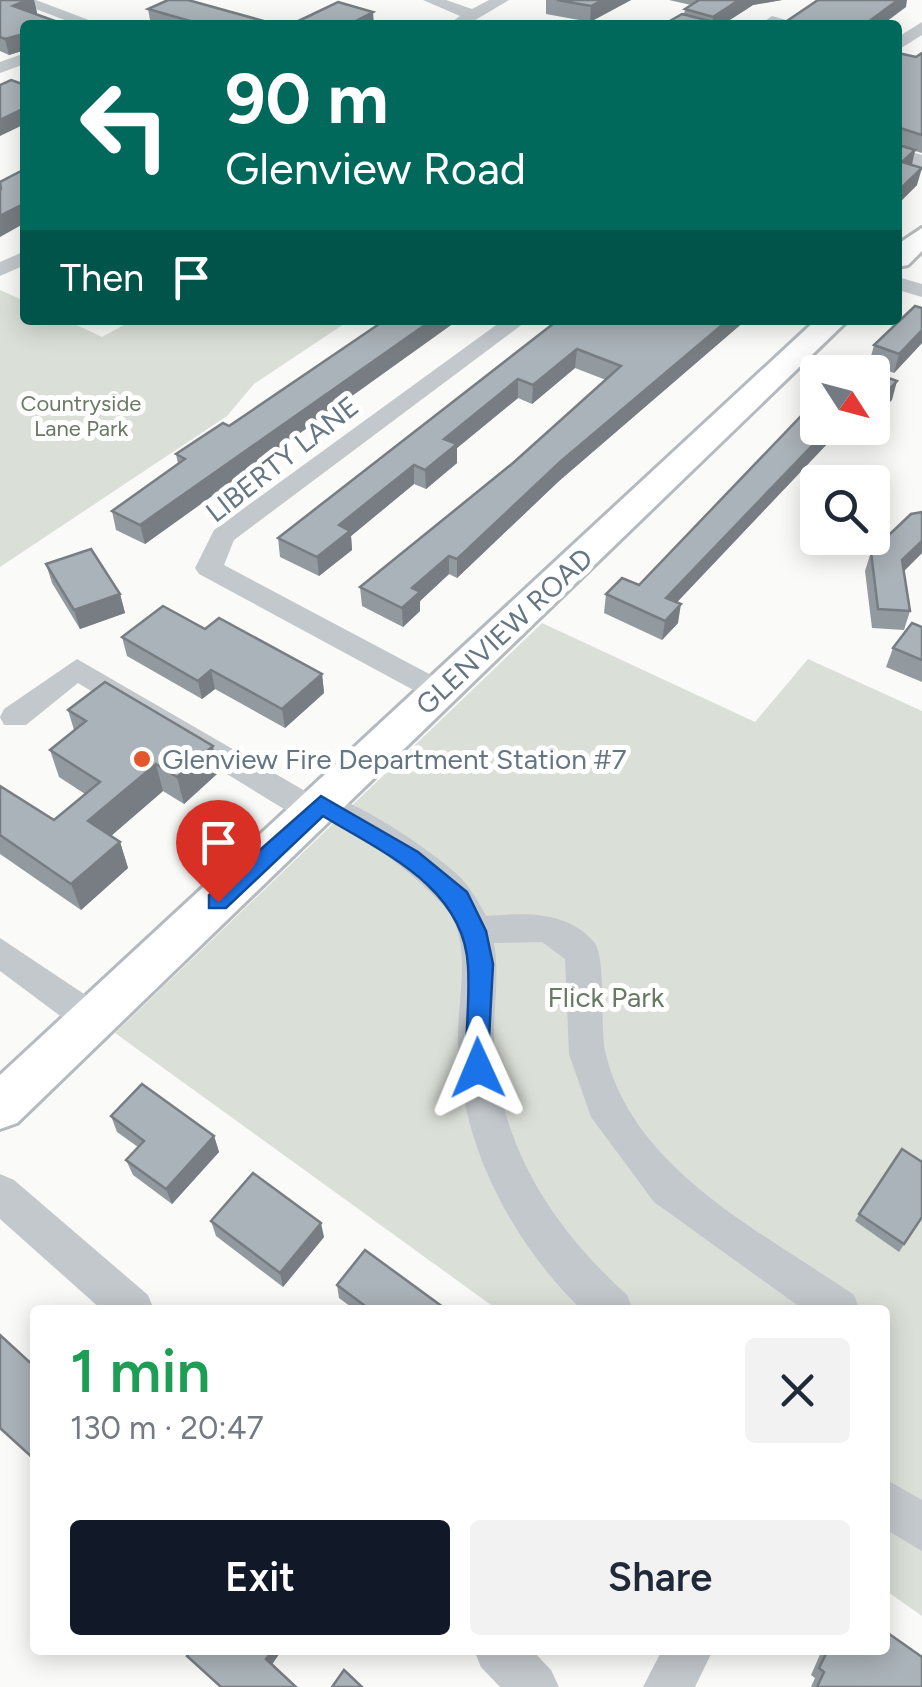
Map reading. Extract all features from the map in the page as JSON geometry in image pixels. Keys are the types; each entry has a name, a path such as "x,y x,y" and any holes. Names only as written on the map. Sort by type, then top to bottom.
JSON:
{"main road":[{"path":"902,255 922,236"},
{"name":"GLENVIEW ROAD","path":"0,1107 828,325"}],"street":[{"path":"20,0 79,20"},
{"path":"431,0 473,15"},
{"path":"464,20 502,0"},
{"path":"902,52 922,27"},
{"name":"LIBERTY LANE","path":"440,692 209,568 223,536 511,325"},
{"path":"15,717 77,669 434,876 458,898 474,931 481,964 476,1044 487,1124 510,1181 534,1224 566,1265 607,1305"},
{"path":"474,931 543,927 560,931 583,953 581,991 587,1054 610,1117 668,1190 831,1305"},
{"path":"0,952 92,1019"},
{"path":"0,1193 127,1305"},
{"path":"890,1506 922,1528"},
{"path":"503,1655 534,1687"},
{"path":"668,1687 686,1655"}],"green space":[{"name":"Countryside Lane Park","path":"0,290 20,299 20,325 77,325 102,337 124,325 342,325 254,384 227,416 0,567"},
{"name":"Flick Park","path":"542,623 755,722 808,659 922,711 922,1616 890,1594 890,1305 491,1305 115,1033"}],"building":[{"path":"0,0 27,0 13,6 52,20 20,20 20,35 0,37"},
{"path":"168,0 188,0 260,20 186,20 148,9"},
{"path":"557,0 603,0 591,6"},
{"path":"699,0 739,0 713,17 685,9"},
{"path":"818,0 898,0 871,20 788,20"},
{"path":"338,2 373,12 358,20 300,20"},
{"path":"682,14 706,20 672,20"},
{"path":"922,53 922,135 902,129 902,54 916,57"},
{"path":"11,80 20,83 20,110 0,120 0,85"},
{"path":"902,146 915,150 902,162"},
{"path":"902,162 922,168 902,187"},
{"path":"20,172 20,206 0,216 1,189 0,182"},
{"path":"915,306 922,308 922,330 899,354 874,345 895,325 902,325 902,318"},
{"path":"378,325 425,325 140,525 112,511 185,459 176,454 223,423 229,426"},
{"path":"552,325 722,325 560,462 457,559 449,556 412,588 420,592 402,608 360,587 513,463 621,366 577,349 533,385 518,379 444,439 457,444 425,470 414,465 339,525 350,531 317,557 278,538"},
{"path":"800,417 800,445 813,445 666,598 681,604 665,621 606,594 622,578 639,585"},
{"path":"922,512 922,541 902,560 910,611 878,609 871,555 890,555 890,534 911,514"},
{"path":"91,549 120,594 74,610 46,564"},
{"path":"163,606 205,629 219,618 322,674 282,709 211,670 198,681 122,637"},
{"path":"912,623 922,627 922,660 893,648"},
{"path":"105,682 213,746 177,777 156,764 88,821 120,842 71,884 0,835 0,786 54,820 100,782 50,750 86,721 68,710"},
{"path":"142,1084 214,1136 166,1189 126,1160 144,1141 111,1116"},
{"path":"902,1149 922,1162 922,1217 904,1244 859,1214"},
{"path":"253,1173 321,1223 280,1273 211,1221"},
{"path":"365,1250 440,1305 364,1305 337,1285"},
{"path":"0,1335 30,1362 30,1455 0,1428"},
{"path":"890,1635 922,1657 922,1687 817,1687 824,1672 819,1668 826,1655 890,1655"},
{"path":"269,1655 266,1659 296,1687 221,1687 187,1656"},
{"path":"344,1670 362,1687 332,1687"}],"place":[{"name":"Glenview Fire Department Station #7","path":"142,759"}],"route":[{"path":"218,902 321,804 410,858 458,898 474,931 481,964 478,1068"}]}
